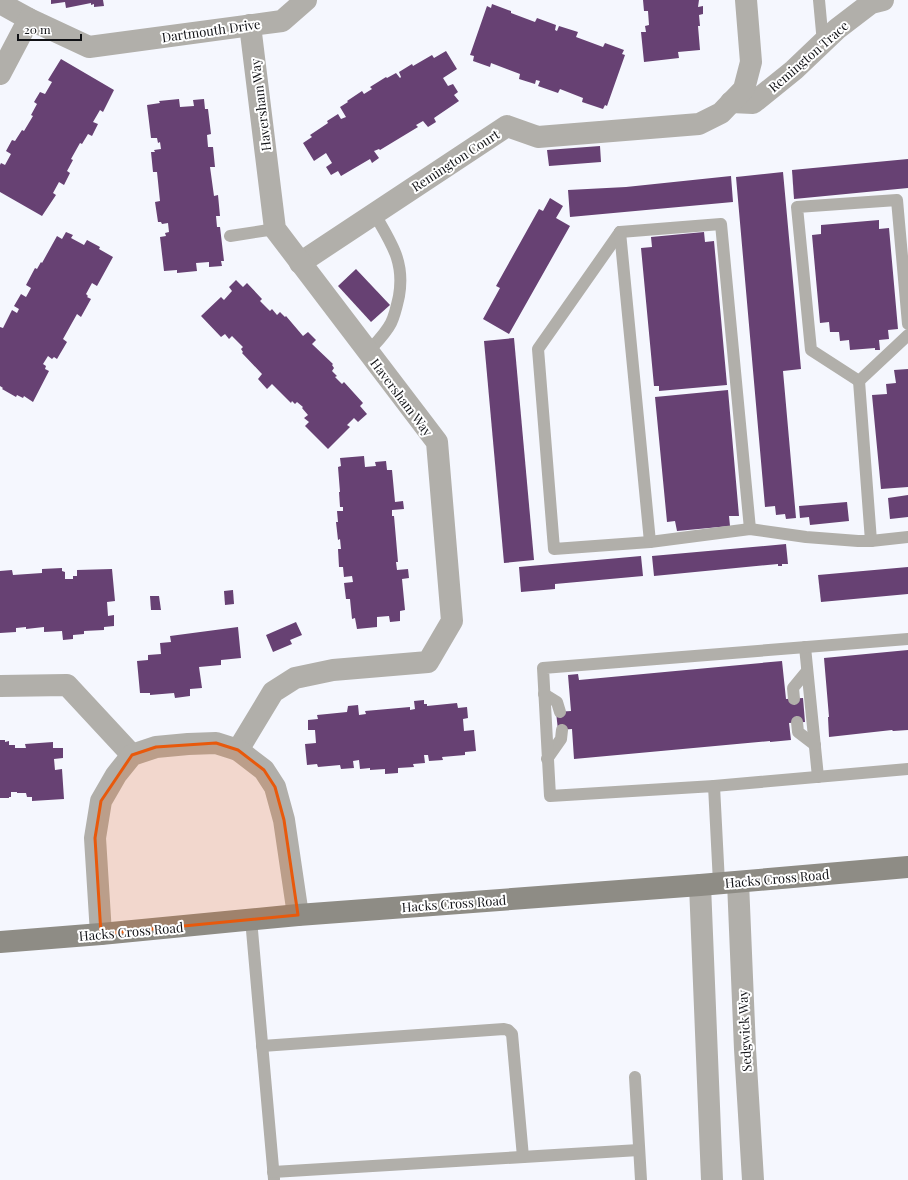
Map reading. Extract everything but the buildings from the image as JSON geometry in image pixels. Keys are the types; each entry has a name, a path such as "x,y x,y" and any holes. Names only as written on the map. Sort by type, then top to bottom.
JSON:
{"main road":[{"name":"Hacks Cross Road","path":"0,942 298,915 908,867"}],"street":[{"name":"Dartmouth Drive","path":"0,3 29,19 89,47 282,20 306,0"},
{"path":"735,99 744,89 751,62 746,0"},
{"name":"Remington Trace","path":"735,99 754,103 794,70 837,29 871,3 883,0"},
{"path":"0,74 29,19"},
{"name":"Haversham Way","path":"238,750 272,692 295,678 333,670 428,662 452,621 437,442 274,228 250,25"},
{"name":"Remington Court","path":"300,263 507,126 538,137 699,124 721,114 735,99"},
{"path":"0,686 67,686 132,755"},
{"path":"101,934 95,838 101,801 116,775 132,755 156,747 216,743 238,750 264,770 275,787 284,820 298,915"},
{"path":"712,1180 719,883"},
{"name":"Sedgwick Way","path":"719,883 745,1049 753,1180"}],"lane":[{"path":"819,0 823,43"},
{"path":"858,381 810,350 797,208 897,200 908,324"},
{"path":"368,352 391,324 396,308 401,275 400,264 374,213"},
{"path":"620,232 721,224 750,529"},
{"path":"230,236 274,228"},
{"path":"620,232 650,542"},
{"path":"620,232 538,349 554,549 650,542 750,529 806,537 872,541 908,537"},
{"path":"858,381 908,335"},
{"path":"858,381 872,541"},
{"path":"908,639 543,668 550,796 714,786 908,768"},
{"path":"805,647 818,777"},
{"path":"794,699 794,688 807,671"},
{"path":"544,694 557,702 560,712"},
{"path":"797,722 798,732 815,745"},
{"path":"547,759 561,739 562,730"},
{"path":"714,786 719,883"},
{"path":"251,920 274,1176 523,1157 639,1150"},
{"path":"262,1046 504,1029 508,1030 512,1034 523,1157"},
{"path":"635,1077 641,1180"}],"highlighted area":[{"path":"216,743 238,750 264,770 275,787 284,820 298,915 101,934 95,838 101,801 132,755 156,747"}]}
